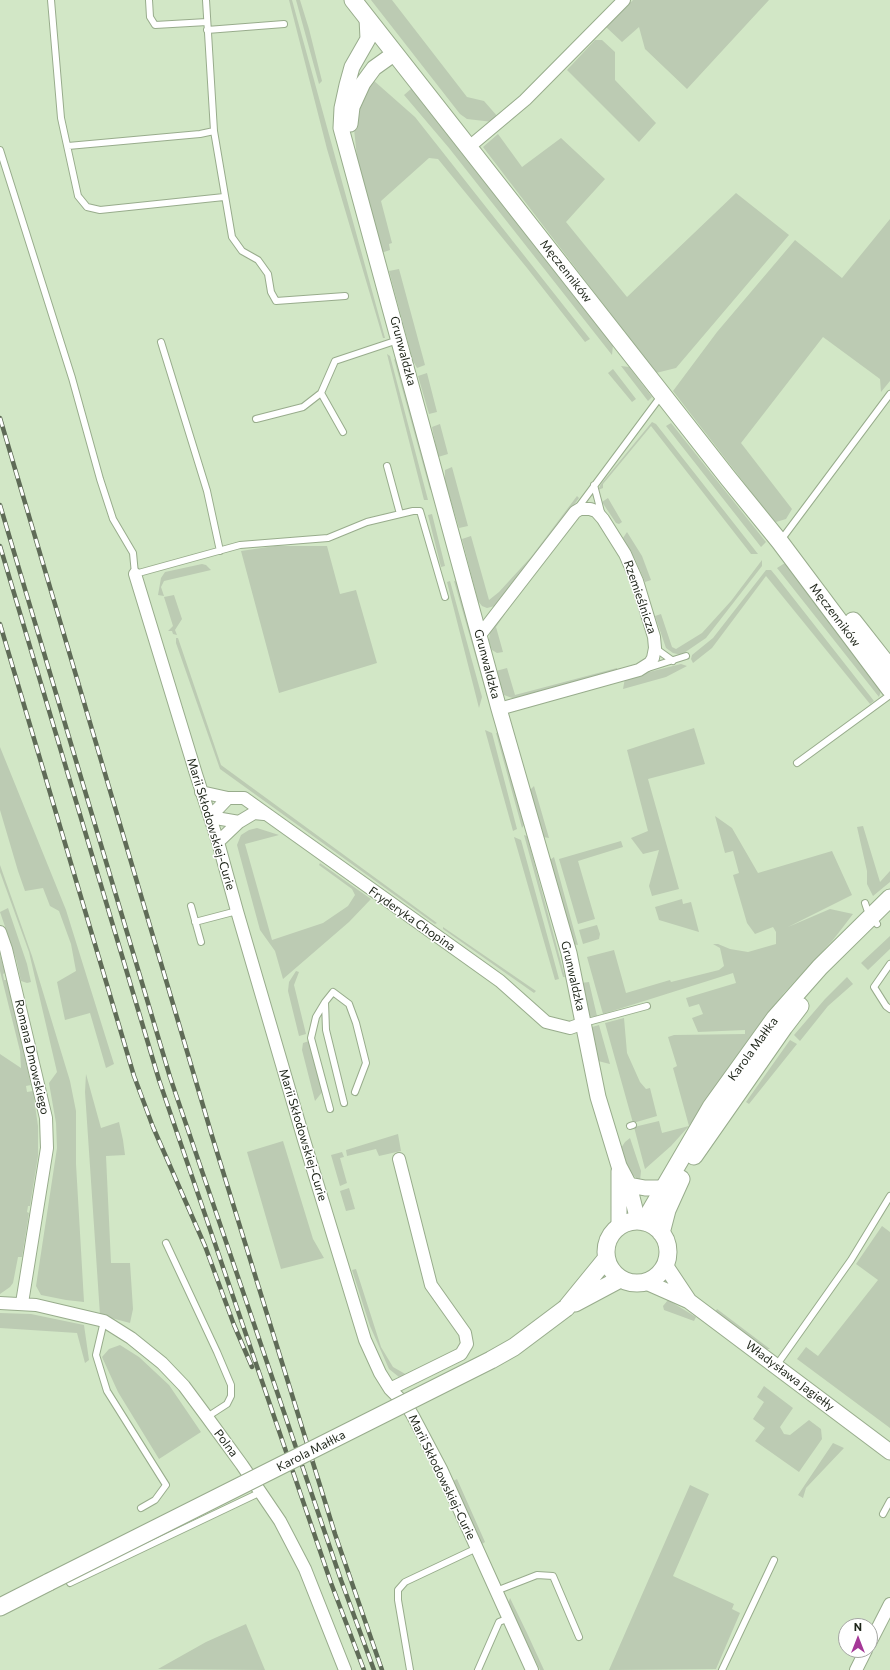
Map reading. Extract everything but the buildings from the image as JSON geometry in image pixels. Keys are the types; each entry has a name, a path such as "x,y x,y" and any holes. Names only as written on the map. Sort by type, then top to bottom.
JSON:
{"main road":[{"name":"Męczenników","path":"353,0 780,542 890,689"},
{"name":"Męczenników","path":"780,542 852,619 890,668"},
{"name":"Karola Małłka","path":"641,1222 711,1107 775,1018 820,966 871,914 890,898"},
{"name":"Karola Małłka","path":"871,914 890,913"},
{"name":"Karola Małłka","path":"661,1232 666,1210 694,1155 779,1033 836,965 871,914"},
{"path":"628,1222 641,1222 653,1226 661,1232 668,1248 665,1265 660,1272 646,1282 632,1283 620,1279 612,1272 606,1259 607,1242 612,1233 619,1226 628,1222"},
{"name":"Karola Małłka","path":"566,1308 606,1259"},
{"name":"Karola Małłka","path":"0,1607 491,1360 514,1347 566,1308 620,1279"}],"street":[{"path":"469,147 525,100 624,0"},
{"name":"Grunwaldzka","path":"367,18 368,39 352,67 342,108 341,128 400,339 499,709 566,946 584,1023 598,1097 619,1166 629,1185 641,1222"},
{"name":"Grunwaldzka","path":"352,163 350,124 352,107 363,83 374,68 395,53"},
{"name":"Rzemieślnicza","path":"575,512 580,509 590,509 596,511 603,519 630,564 649,618 655,648 650,663 639,670"},
{"path":"480,635 575,512"},
{"name":"Marii Skłodowskiej-Curie","path":"135,574 201,792 218,842 237,911 365,1340 380,1373 390,1389 407,1406 441,1469 532,1670"},
{"path":"499,709 639,670"},
{"name":"Fryderyka Chopina","path":"201,792 228,798 244,798 264,814 500,981 542,1019 552,1024 557,1024 568,1020 584,1023"},
{"path":"210,817 228,798"},
{"path":"218,842 239,822 254,813 264,814"},
{"path":"210,817 239,822"},
{"name":"Romana Dmowskiego","path":"0,932 6,949 46,1118 47,1148 22,1303"},
{"path":"390,1389 461,1354 467,1344 465,1333 430,1285 399,1159"},
{"name":"Grunwaldzka","path":"619,1166 619,1226"},
{"path":"629,1185 645,1188 663,1188"},
{"name":"Władysława Jagiełły","path":"665,1265 689,1301"},
{"name":"Władysława Jagiełły","path":"646,1282 689,1301 890,1452"},
{"path":"0,1303 22,1303"},
{"name":"Polna","path":"22,1303 104,1321 131,1338 162,1363 184,1386 261,1492 280,1521 305,1569 345,1670"},
{"path":"878,1627 890,1604"},
{"path":"856,1670 862,1658"}],"lane":[{"path":"51,0 61,118 78,196 87,207 100,210 224,197"},
{"path":"149,0 150,17 155,24 207,22"},
{"path":"206,0 214,131 232,237 242,250 258,260 268,274 271,292 276,301 345,296"},
{"path":"207,30 284,24"},
{"path":"68,146 200,134 214,131"},
{"path":"0,150 72,378 100,479 113,519 133,553 135,574 240,545 328,538 367,522 420,511 445,597"},
{"path":"256,419 303,407 321,392 335,361 400,339"},
{"path":"161,342 207,491 220,551"},
{"path":"321,392 343,432"},
{"path":"575,512 594,484 662,394"},
{"path":"780,542 890,394"},
{"path":"387,466 400,514"},
{"path":"594,484 597,503 603,519"},
{"path":"655,648 673,661"},
{"path":"639,670 686,656"},
{"path":"797,764 890,695"},
{"path":"191,906 201,942"},
{"path":"195,922 237,911"},
{"path":"890,964 874,987 886,1006 890,1009"},
{"path":"330,1109 311,1038 316,1017 325,1002 334,992 349,1004 356,1023 366,1063 364,1073 355,1092"},
{"path":"325,1002 326,1030 344,1103"},
{"path":"584,1023 647,1006"},
{"path":"776,1366 851,1260 890,1196"},
{"path":"166,1242 231,1385 231,1396 227,1404 207,1417"},
{"path":"104,1321 96,1355 107,1391 166,1485 155,1500 142,1508"},
{"path":"70,1583 261,1492"},
{"path":"883,1514 890,1501"},
{"path":"410,1670 398,1600 398,1590 405,1582 477,1548"},
{"path":"722,1670 774,1560"},
{"path":"496,1591 537,1575 553,1576 579,1637"},
{"path":"478,1670 499,1622 509,1618"}],"green space":[{"path":"289,0 292,0 385,338 383,338 327,149"},
{"path":"296,0 300,0 309,29 322,81 319,84"},
{"path":"371,0 392,0 467,97 484,101 498,117 493,122 467,119 460,114"},
{"path":"633,0 769,0 687,89 645,49 639,27 622,42 606,27"},
{"path":"595,40 602,40 615,52 615,80 656,123 639,142 567,70"},
{"path":"373,80 415,117 590,339 585,342 438,159 429,158 381,201 392,243 389,244 390,250 381,253 357,157 354,129 356,112"},
{"path":"412,88 613,345 612,355 449,148 404,95"},
{"path":"498,134 522,167 561,138 605,179 566,222 627,297 736,193 789,235 676,368 656,373 483,147"},
{"path":"890,219 890,381 881,392 880,379 823,337 741,443 792,509 786,519 776,522 673,391 717,332 795,240 842,278"},
{"path":"399,269 425,365 417,368 413,361 389,271"},
{"path":"387,354 390,356 428,500 424,500"},
{"path":"394,359 398,361 433,489 430,490"},
{"path":"621,366 629,367 652,397 648,401"},
{"path":"613,369 636,399 632,402 608,373"},
{"path":"427,373 437,412 429,414 418,376"},
{"path":"652,422 656,424 758,554 751,554 651,426 603,484 603,488 598,490 601,484"},
{"path":"671,423 766,542 761,547 666,426"},
{"path":"440,424 448,454 438,457 432,427"},
{"path":"452,467 468,526 459,528 445,481 445,470"},
{"path":"577,496 579,498 512,588 495,606 487,608 482,606 478,601 462,539 471,536 489,600 499,592 531,557"},
{"path":"608,498 622,522 619,524 616,523 602,502"},
{"path":"432,514 445,566 441,567 428,515"},
{"path":"627,532 642,556 651,580 645,582 635,559 623,538"},
{"path":"275,546 327,546 340,594 356,590 377,663 279,693 241,551"},
{"path":"762,560 762,566 706,638 681,655 673,653 666,648 655,616 661,614 672,647 676,649 702,633 731,601"},
{"path":"785,563 848,643 881,691 879,697 777,568"},
{"path":"202,564 206,565 211,570 164,581 161,587 164,596 158,595 161,578 165,572"},
{"path":"766,570 771,570 776,576 874,701 870,704 766,576 712,648 693,663 691,659 692,655 713,638"},
{"path":"450,581 482,697 479,708 447,582"},
{"path":"454,581 458,582 488,695 488,700"},
{"path":"174,595 182,619 175,630 177,635 173,634 172,631 168,631 173,626 164,597"},
{"path":"505,614 496,627 503,652 497,653 492,650 489,641 490,632 499,615"},
{"path":"176,638 178,638 221,765 437,923 435,924 220,769 176,643"},
{"path":"681,664 687,666 666,677 623,689 625,678"},
{"path":"507,668 515,695 617,668 617,670 515,699 504,695 496,671"},
{"path":"694,728 705,764 648,779 679,889 652,896 649,886 659,850 643,854 631,838 648,831 627,750"},
{"path":"485,730 492,733 517,829 513,831"},
{"path":"501,732 524,825 522,828 496,733"},
{"path":"0,747 66,910 114,1064 106,1068 90,1013 65,1020 57,982 76,971 71,944 59,911 50,906 43,888 25,891 0,810"},
{"path":"534,786 549,838 543,837 530,790"},
{"path":"715,816 732,828 758,873 832,851 852,895 788,927 830,909 853,914 833,940 784,993 755,1030 689,1126 673,1068 677,1066 668,1037 674,1035 745,1034 745,1030 698,1032 692,1018 703,1014 699,1004 689,1007 686,998 736,983 733,973 603,1014 587,957 614,950 626,993 670,980 671,982 719,970 724,966 720,948 713,944 748,952 776,944 776,932 773,927 755,934 747,923 733,875 739,873 733,851 725,853"},
{"path":"863,826 880,882 890,871 890,882 873,896 867,884 867,871 857,827"},
{"path":"257,828 279,835 245,844 272,940 323,923 348,906 355,895 352,889 319,865 320,863 371,899 349,922 283,979 275,951 260,930 237,845 241,835 249,830"},
{"path":"524,835 527,836 565,977 563,977"},
{"path":"514,837 521,840 559,979 555,980"},
{"path":"621,841 623,847 578,861 595,919 578,924 559,859"},
{"path":"554,857 578,945 572,944 550,860"},
{"path":"0,865 32,956 70,1081 76,1111 76,1164 84,1302 41,1295 36,1286 57,1148 56,1123 49,1083 57,1072 29,952 0,872"},
{"path":"682,899 683,904 691,902 699,932 659,920 655,907"},
{"path":"8,908 27,964 31,982 27,983 21,981 16,959 0,912"},
{"path":"597,925 600,934 599,939 583,944 579,930"},
{"path":"443,927 536,991 534,993 443,929"},
{"path":"890,936 890,949 868,970 861,963"},
{"path":"0,954 5,973 3,974 4,980 7,980 31,1085 26,1086 27,1092 33,1091 38,1126 38,1156 30,1206 28,1206 27,1212 29,1213 22,1257 18,1257 13,1283 0,1294 0,1054 21,1068 20,1051 0,971"},
{"path":"296,971 299,972 294,985 306,1034 299,1036 288,991 289,982"},
{"path":"847,977 853,984 828,1006 800,1041 794,1035 825,999"},
{"path":"589,982 597,1016 590,1017 581,983"},
{"path":"624,1018 627,1053 640,1082 646,1089 650,1088 657,1116 633,1123 605,1023"},
{"path":"599,1025 610,1064 598,1061 592,1027"},
{"path":"790,1040 797,1044 749,1104 746,1102"},
{"path":"309,1041 323,1091 315,1101 302,1050 303,1043"},
{"path":"86,1074 101,1128 119,1122 123,1140 125,1155 106,1156 111,1263 130,1263 133,1309 130,1323 100,1315 85,1092"},
{"path":"659,1121 662,1133 689,1126 671,1146 645,1169 634,1127"},
{"path":"398,1134 401,1151 379,1156 376,1149 347,1156 346,1150"},
{"path":"630,1138 641,1171 640,1181 629,1172 621,1148"},
{"path":"283,1141 313,1239 324,1258 281,1269 247,1152"},
{"path":"342,1152 344,1157 340,1158 347,1183 340,1186 331,1155"},
{"path":"349,1188 355,1209 346,1211 340,1191"},
{"path":"882,1226 890,1232 890,1428 797,1359 806,1347 818,1356 878,1280 856,1264"},
{"path":"356,1269 381,1347 393,1367 407,1375 399,1377 389,1369 370,1326 352,1270"},
{"path":"668,1300 696,1317 694,1321 664,1310 663,1306"},
{"path":"717,1309 770,1349 764,1349 715,1312"},
{"path":"0,1313 31,1314 84,1325 89,1360 85,1363 77,1333 0,1328"},
{"path":"120,1345 139,1357 169,1385 201,1432 159,1459 118,1392 102,1357 109,1349"},
{"path":"764,1386 793,1408 780,1427 784,1434 790,1435 809,1420 821,1429 822,1439 799,1472 755,1441 765,1428 753,1419 764,1402 757,1397"},
{"path":"833,1443 844,1448 806,1488 803,1498 798,1495"},
{"path":"457,1479 485,1542 482,1544 453,1481"},
{"path":"690,1485 709,1494 673,1576 734,1604 732,1609 740,1613 716,1669 609,1670"},
{"path":"510,1598 544,1670 540,1670 508,1604"},
{"path":"246,1624 265,1670 158,1669 206,1642"}],"railway":[{"path":"0,418 212,1136 335,1534 382,1670"},
{"path":"0,505 170,1077 341,1580 374,1670"},
{"path":"0,546 159,1080 331,1583 364,1670"},
{"path":"0,624 134,1076 153,1127 205,1246 234,1325 252,1367"}]}
